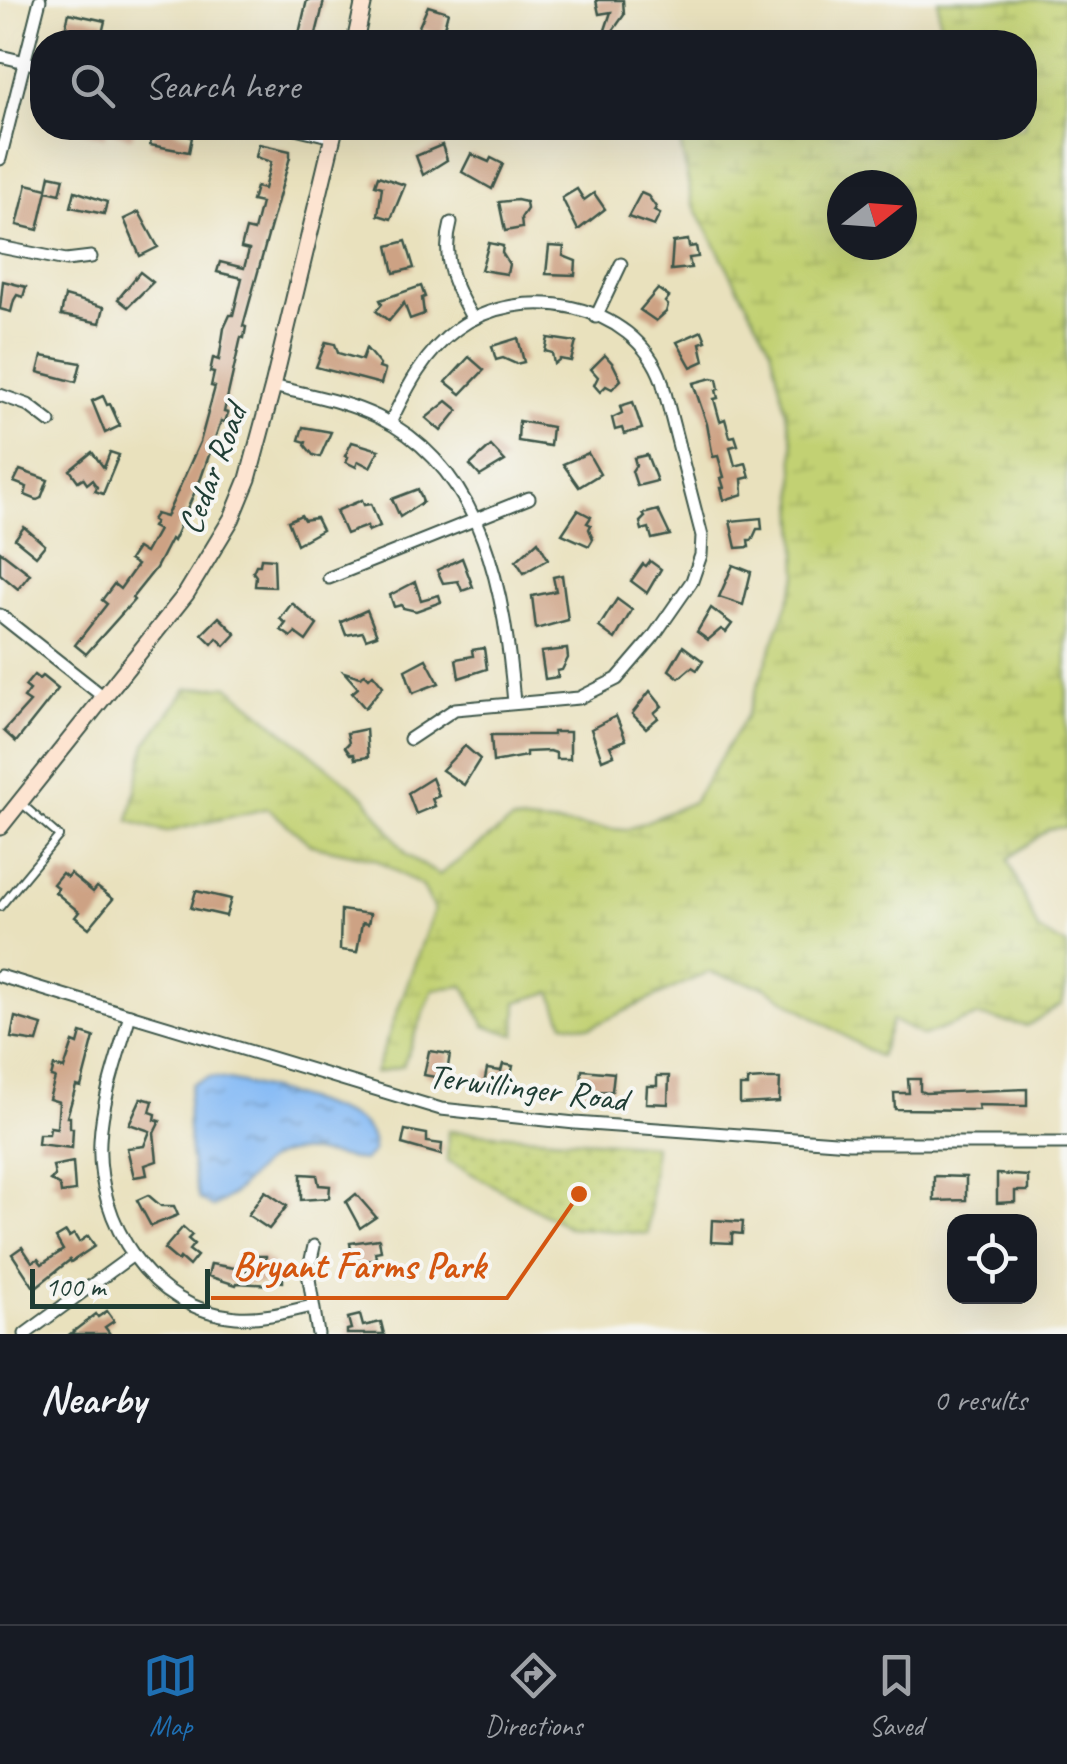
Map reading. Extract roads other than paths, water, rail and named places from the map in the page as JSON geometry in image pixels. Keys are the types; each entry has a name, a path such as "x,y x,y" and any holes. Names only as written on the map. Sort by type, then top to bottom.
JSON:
{"street":[{"path":"33,30 40,0"},
{"path":"357,30 364,0"},
{"path":"0,159 30,41"},
{"path":"0,56 30,63"},
{"name":"Cedar Road","path":"0,827 186,594 223,536 248,480 274,386 332,140"},
{"path":"452,222 447,242 449,270 472,319"},
{"path":"0,247 66,260 90,257"},
{"path":"596,317 622,264"},
{"path":"390,423 432,351 472,319 522,304 562,305 632,336 652,358 700,523 701,555 692,581 653,637 617,679 578,698 455,709 410,740"},
{"path":"274,386 354,407 390,423 416,439 449,473 476,520 503,612 514,703"},
{"path":"0,395 28,405 50,422"},
{"path":"329,578 529,498"},
{"path":"0,614 104,698"},
{"name":"Terwillinger Road","path":"0,976 441,1110 849,1143 1067,1143"},
{"path":"130,1015 103,1112 100,1154 108,1202 133,1255 167,1291 217,1314 268,1316 312,1306"},
{"path":"314,1246 308,1273 318,1334"},
{"path":"24,1334 133,1255"}],"lane":[{"path":"0,908 59,836 20,802"}],"water":[{"path":"210,1077 289,1095 351,1117 367,1130 373,1152 363,1161 311,1152 273,1158 213,1207 199,1199 188,1125 192,1084"}],"place":[{"name":"Bryant Farms Park","path":"579,1194"}]}
